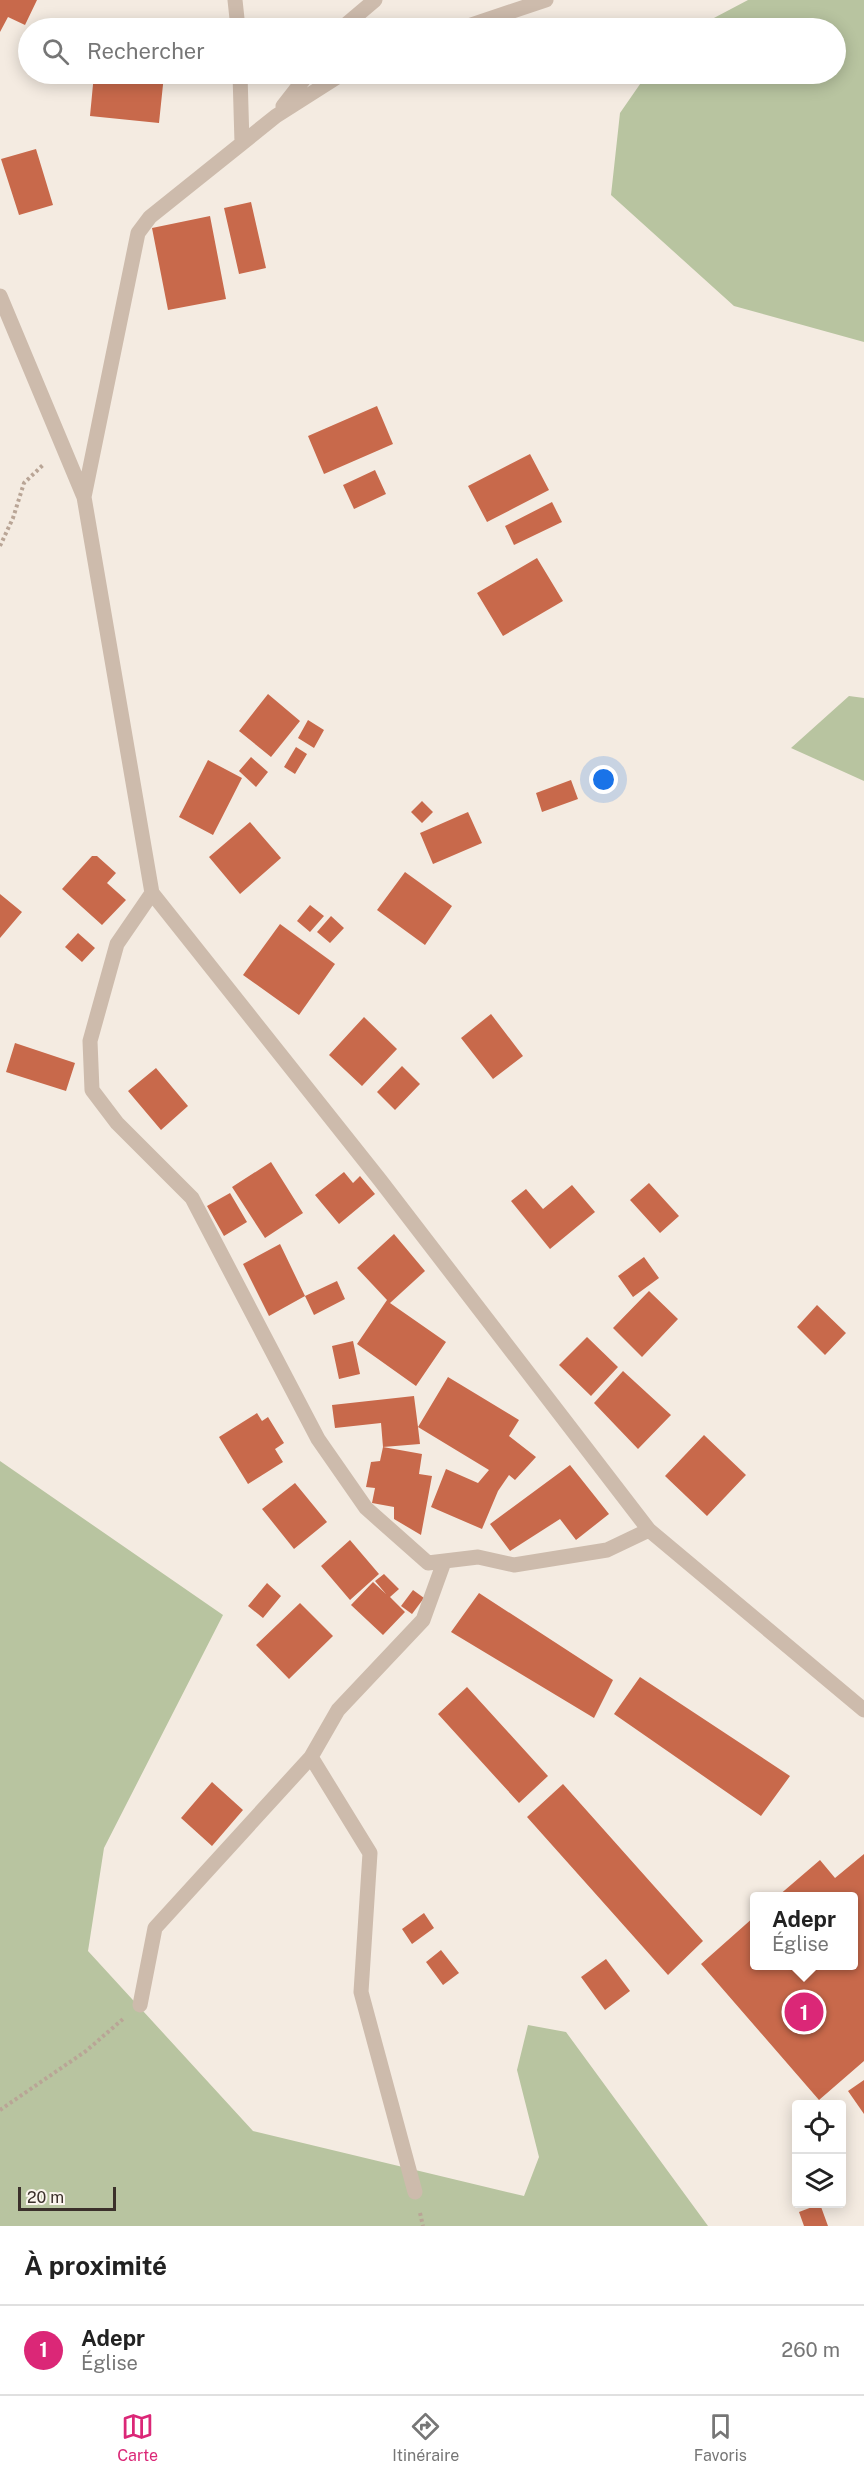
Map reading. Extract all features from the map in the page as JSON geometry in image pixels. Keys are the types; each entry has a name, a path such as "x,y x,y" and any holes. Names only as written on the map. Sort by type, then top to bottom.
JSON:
{"street":[{"path":"235,0 237,18"},
{"path":"354,18 375,0"},
{"path":"492,18 546,0"},
{"path":"240,84 242,143"},
{"path":"276,116 300,84"},
{"path":"84,497 138,233 150,217 276,116 326,84"},
{"path":"0,296 84,497 152,893 380,1180 649,1530 864,1710"},
{"path":"152,893 117,944 90,1041 92,1090 117,1123 192,1198 318,1439 366,1508 428,1563 478,1557 514,1565 607,1551 649,1530"},
{"path":"140,2005 155,1928 311,1757 338,1710 423,1620 444,1562"},
{"path":"311,1757 370,1852 361,1992 415,2192"}],"path":[{"path":"0,546 13,518 24,483 63,447"},
{"path":"0,2110 86,2051 140,2005"}],"green space":[{"path":"748,0 864,0 864,342 734,306 611,195 620,113 640,84 846,84 846,18 714,18"},
{"path":"849,696 864,698 864,781 791,748"},
{"path":"0,1461 223,1615 104,1848 88,1951 253,2131 524,2196 539,2157 517,2070 528,2025 566,2032 708,2226 0,2226"}],"building":[{"path":"0,0 37,0 28,18 18,18 18,22 8,17 0,32"},
{"path":"93,84 163,84 159,123 90,116"},
{"path":"36,149 53,205 19,215 1,159"},
{"path":"251,202 266,268 239,274 224,208"},
{"path":"210,216 226,299 168,310 152,228"},
{"path":"377,406 393,444 324,474 308,436"},
{"path":"530,454 549,490 487,522 468,486"},
{"path":"375,470 386,494 354,509 343,485"},
{"path":"552,502 562,522 514,545 505,526"},
{"path":"537,558 563,601 503,636 477,593"},
{"path":"268,694 300,721 271,757 239,731"},
{"path":"308,720 324,730 314,748 298,738"},
{"path":"296,747 307,754 295,774 284,767"},
{"path":"251,757 268,772 256,787 239,771"},
{"path":"208,760 242,778 213,835 179,817"},
{"path":"571,780 578,799 542,812 536,793"},
{"path":"422,801 433,812 422,823 411,812"},
{"path":"468,812 482,843 433,864 420,833"},
{"path":"250,822 281,858 240,894 209,857"},
{"path":"92,856 97,856 116,873 107,883 126,900 102,925 62,889"},
{"path":"405,872 452,906 425,945 377,910"},
{"path":"0,894 22,912 0,938"},
{"path":"310,905 324,916 310,932 297,921"},
{"path":"331,916 344,928 330,943 317,932"},
{"path":"280,924 335,964 299,1015 243,975"},
{"path":"78,933 95,948 82,962 65,947"},
{"path":"491,1014 523,1056 493,1079 461,1038"},
{"path":"364,1017 397,1049 362,1086 329,1055"},
{"path":"15,1043 75,1063 66,1091 6,1072"},
{"path":"402,1066 420,1084 395,1110 377,1092"},
{"path":"156,1068 188,1106 161,1130 128,1091"},
{"path":"271,1162 303,1213 265,1238 232,1187"},
{"path":"344,1172 353,1183 360,1176 375,1194 339,1224 315,1195"},
{"path":"649,1183 679,1216 660,1233 630,1200"},
{"path":"572,1185 595,1212 550,1249 511,1201 526,1189 543,1209"},
{"path":"230,1193 247,1222 224,1236 207,1206"},
{"path":"394,1234 425,1271 390,1303 446,1342 416,1386 357,1344 387,1300 357,1268"},
{"path":"280,1244 305,1296 269,1316 243,1264"},
{"path":"644,1257 659,1278 633,1297 618,1276"},
{"path":"337,1281 345,1299 314,1315 305,1296"},
{"path":"649,1291 678,1319 642,1357 613,1328"},
{"path":"817,1305 846,1333 825,1355 797,1327"},
{"path":"587,1337 618,1367 591,1396 559,1365"},
{"path":"353,1341 360,1374 339,1379 332,1346"},
{"path":"623,1371 671,1415 638,1449 594,1403"},
{"path":"448,1377 519,1420 509,1436 536,1457 515,1480 509,1475 498,1491 482,1529 431,1507 446,1469 478,1483 489,1470 418,1427"},
{"path":"414,1396 420,1444 383,1447 381,1423 335,1428 332,1405"},
{"path":"257,1413 262,1421 268,1417 284,1443 275,1449 283,1462 248,1484 219,1437"},
{"path":"704,1435 746,1475 707,1516 665,1476"},
{"path":"383,1447 422,1454 419,1474 432,1476 421,1535 394,1519 394,1507 372,1503 375,1488 366,1487 371,1462 380,1461"},
{"path":"570,1465 609,1514 576,1540 560,1519 510,1551 490,1524"},
{"path":"295,1483 327,1522 294,1549 262,1509"},
{"path":"350,1540 379,1574 350,1600 321,1566"},
{"path":"384,1574 399,1589 390,1597 405,1612 383,1635 351,1605 373,1582 386,1594 375,1581"},
{"path":"267,1583 281,1596 263,1618 248,1606"},
{"path":"413,1590 424,1598 412,1614 401,1606"},
{"path":"479,1593 613,1680 594,1718 451,1632"},
{"path":"300,1603 333,1636 289,1679 256,1645"},
{"path":"640,1677 790,1776 761,1816 614,1714"},
{"path":"467,1687 548,1776 519,1803 438,1714"},
{"path":"212,1782 243,1810 212,1846 181,1818"},
{"path":"563,1784 703,1941 668,1975 527,1817"},
{"path":"864,1854 864,2061 819,2100 701,1964 750,1921 750,1970 858,1970 858,1892 783,1892 820,1860 835,1878"},
{"path":"424,1913 434,1928 412,1944 402,1929"},
{"path":"441,1950 459,1973 443,1985 426,1962"},
{"path":"606,1959 630,1991 605,2010 581,1977"},
{"path":"864,2080 864,2114 848,2091"},
{"path":"810,2208 821,2208 828,2226 804,2226 799,2212"}],"place":[{"name":"Adepr","path":"804,2012"}]}
